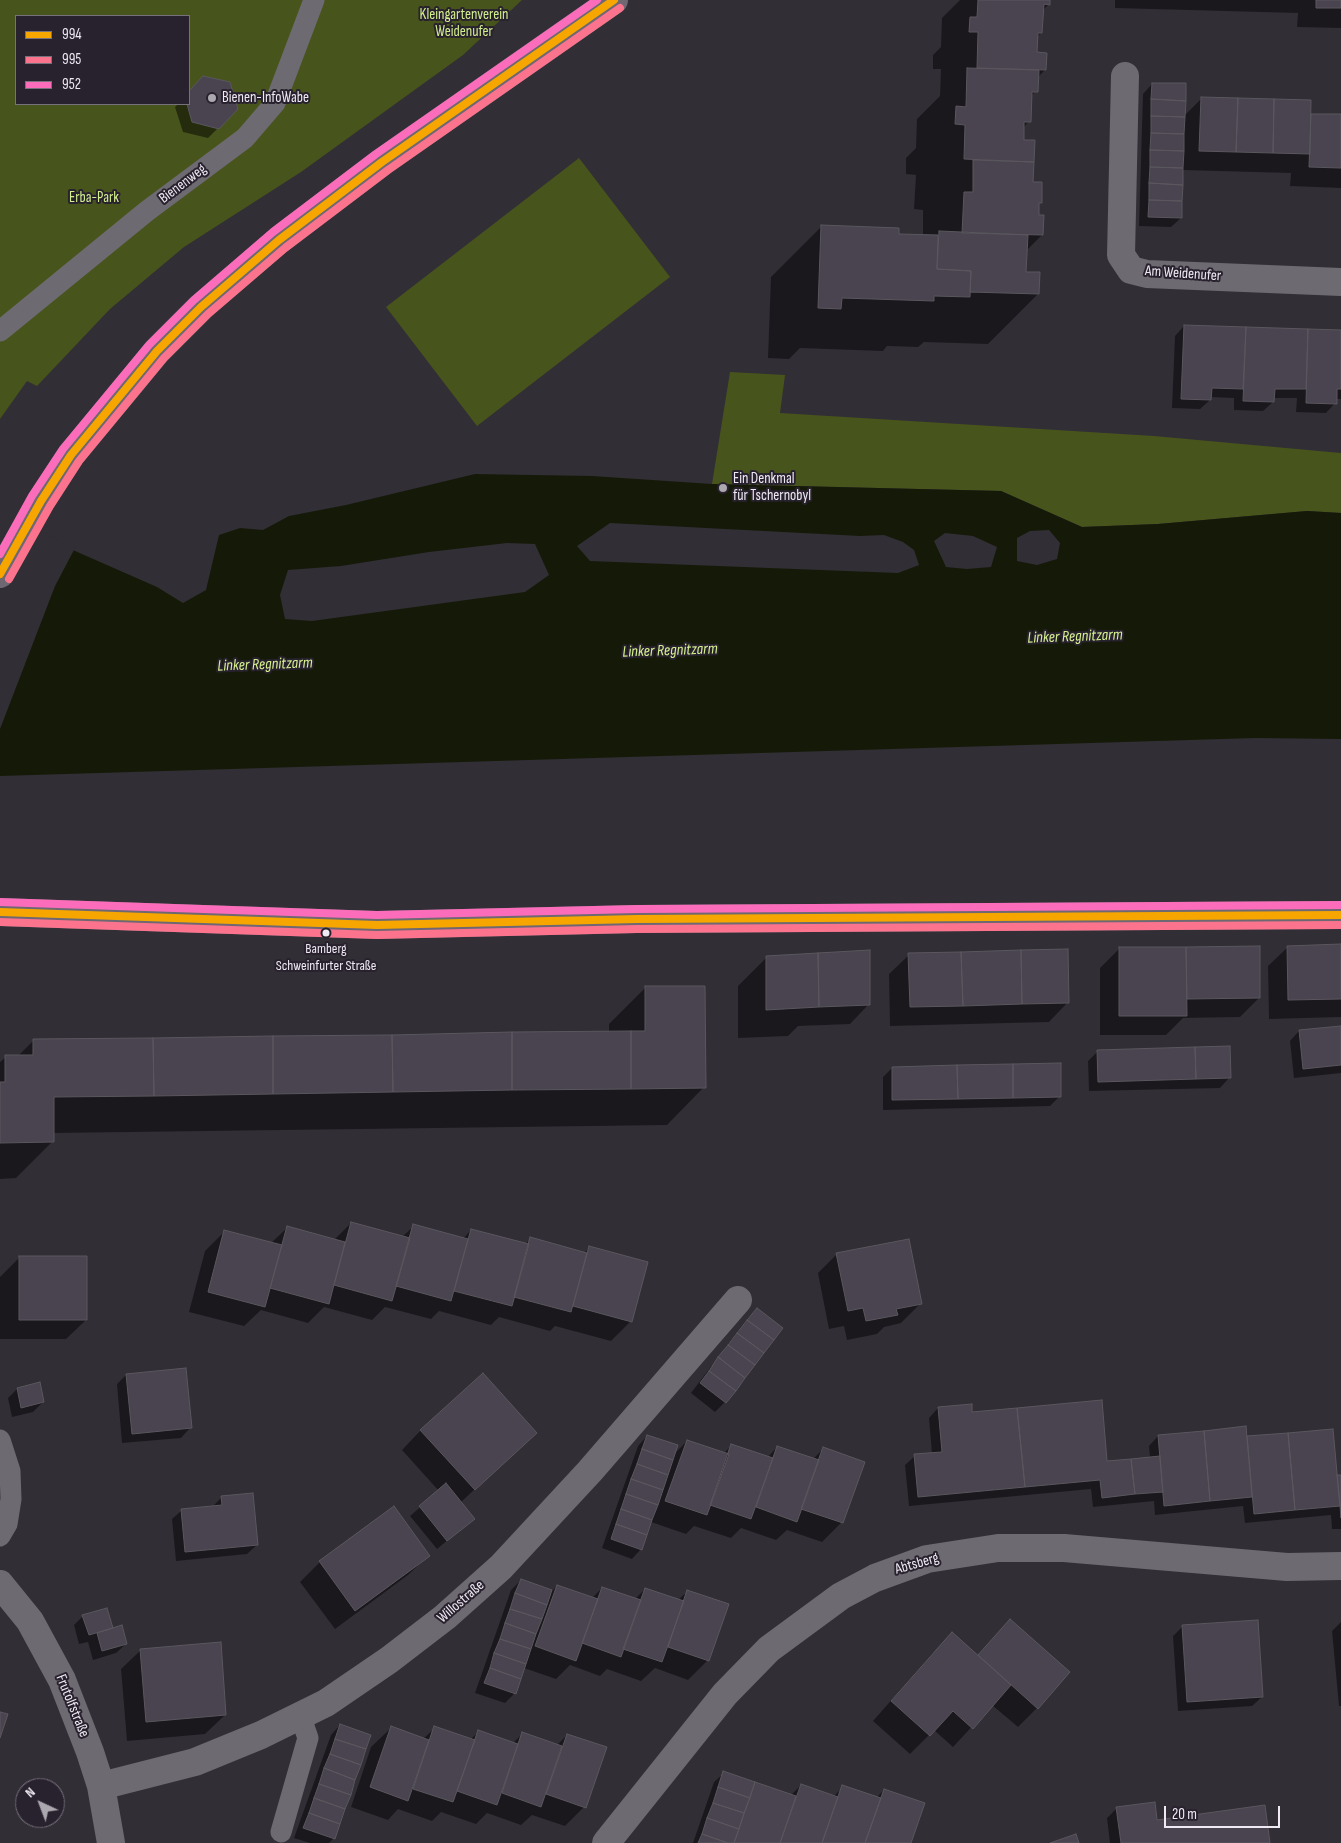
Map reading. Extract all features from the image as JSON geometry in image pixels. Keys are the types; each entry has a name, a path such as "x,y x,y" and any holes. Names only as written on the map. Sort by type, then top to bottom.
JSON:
{"street":[{"path":"0,574 41,501 71,455 157,350 234,277 279,240 382,162 614,0"},
{"name":"Am Weidenufer","path":"1126,76 1121,255 1131,270 1147,274 1341,282"},
{"path":"0,912 377,925 656,919 1341,915"},
{"name":"Willostraße","path":"101,1786 195,1762 261,1735 326,1703 389,1660 445,1616 501,1567 590,1472 738,1300"},
{"name":"Abtsberg","path":"606,1843 725,1694 769,1649 841,1596 875,1578 928,1559 998,1548 1064,1548 1287,1567 1341,1566"},
{"name":"Frutolfstraße","path":"0,1584 30,1621 62,1680 101,1786 111,1843"}],"lane":[{"name":"Bienenweg","path":"0,331 146,211 245,138 275,103 314,0"},
{"path":"0,1440 10,1471 11,1499 7,1524 0,1536"},
{"path":"282,1832 308,1738 300,1715"}],"green space":[{"name":"Erba-Park","path":"0,0 522,0 463,55 301,172 184,247 110,309 37,386 27,381 0,419"},
{"path":"579,158 670,277 477,426 386,307"},
{"path":"730,372 785,375 780,413 1154,436 1341,453 1341,513 1307,511 1158,524 1082,527 1001,491 712,484"}],"water":[{"name":"Linker Regnitzarm","path":"475,474 592,476 712,484 1001,491 1082,527 1158,524 1307,511 1341,513 1341,739 1256,738 0,776 0,518 157,587 183,603 206,590 219,535 240,528 263,530 289,516 346,505","holes":["610,523 860,536 884,535 903,542 914,550 919,565 898,573 590,561 577,546","1049,530 1060,543 1057,559 1037,565 1017,561 1017,538 1030,531","945,533 973,536 997,547 991,567 967,569 946,567 934,541","507,543 535,544 549,575 525,592 312,621 285,619 280,595 288,570 341,566 429,552"]}],"pier":[{"path":"0,515 75,548 55,586 0,729"}],"building":[{"path":"978,0 1050,0 1050,5 1044,4 1042,33 1038,33 1037,52 1047,53 1046,70 977,68 978,32 969,32 970,17 977,17"},
{"path":"1316,0 1341,0 1341,8 1316,8"},
{"path":"967,68 1039,70 1038,92 1032,92 1031,122 1024,122 1024,140 1035,140 1034,162 964,159 965,125 955,124 956,106 966,107"},
{"name":"Bienen-InfoWabe","path":"203,76 230,82 238,109 219,129 192,122 187,105 190,105 190,90"},
{"path":"1152,83 1186,83 1186,101 1151,99"},
{"path":"1201,97 1238,98 1236,152 1199,151"},
{"path":"1238,98 1274,99 1273,153 1236,152"},
{"path":"1151,99 1186,101 1185,117 1151,116"},
{"path":"1274,99 1311,100 1310,154 1273,153"},
{"path":"1311,114 1341,114 1341,168 1309,167"},
{"path":"1151,116 1185,117 1184,134 1151,133"},
{"path":"1151,133 1184,134 1184,151 1150,150"},
{"path":"1150,150 1184,151 1183,168 1150,167"},
{"path":"973,160 1034,162 1033,182 1042,182 1042,203 1039,203 1039,215 1044,215 1043,235 962,233 964,192 973,192"},
{"path":"1150,167 1183,168 1183,185 1149,183"},
{"path":"1149,183 1183,185 1182,201 1149,200"},
{"path":"1149,200 1182,201 1182,218 1148,217"},
{"path":"821,225 899,228 899,234 938,235 937,269 971,271 970,297 934,296 934,301 842,298 841,309 818,308"},
{"path":"939,231 1028,235 1026,272 1040,272 1039,294 970,292 971,271 937,269"},
{"path":"1184,325 1246,327 1243,389 1212,388 1211,400 1181,399"},
{"path":"1246,327 1308,329 1306,389 1275,389 1274,402 1243,401"},
{"path":"1308,329 1341,330 1341,389 1337,389 1337,404 1306,403"},
{"path":"1341,944 1341,999 1288,1000 1287,946"},
{"path":"1260,946 1260,998 1187,999 1186,947"},
{"path":"1119,947 1186,947 1187,1016 1119,1016"},
{"path":"1068,949 1069,1003 1022,1004 1021,950"},
{"path":"870,950 870,1005 819,1007 818,953"},
{"path":"1021,950 1022,1004 963,1006 961,952"},
{"path":"961,952 963,1006 910,1007 908,953"},
{"path":"818,953 819,1007 766,1010 766,956"},
{"path":"645,986 705,986 706,1088 631,1089 631,1031 645,1031"},
{"path":"1341,1026 1341,1065 1303,1069 1299,1030"},
{"path":"631,1031 631,1089 512,1090 512,1032"},
{"path":"512,1032 512,1090 393,1092 392,1035"},
{"path":"392,1035 393,1092 273,1094 273,1036"},
{"path":"273,1036 273,1094 154,1096 153,1038"},
{"path":"153,1038 154,1096 54,1097 54,1142 0,1143 0,1082 5,1082 5,1055 33,1055 33,1039"},
{"path":"1230,1046 1231,1078 1196,1079 1195,1047"},
{"path":"1195,1047 1196,1079 1098,1082 1097,1050"},
{"path":"1061,1063 1061,1097 1013,1098 1013,1064"},
{"path":"1013,1064 1013,1098 958,1099 957,1065"},
{"path":"957,1065 958,1099 892,1100 892,1067"},
{"path":"351,1222 410,1238 392,1301 334,1285"},
{"path":"413,1224 468,1239 451,1301 396,1286"},
{"path":"287,1226 345,1242 329,1304 270,1288"},
{"path":"471,1229 529,1244 512,1306 454,1291"},
{"path":"224,1230 282,1245 265,1307 208,1292"},
{"path":"530,1237 587,1253 571,1312 514,1297"},
{"path":"909,1239 922,1304 896,1309 898,1315 866,1321 863,1308 848,1311 836,1253"},
{"path":"589,1246 648,1262 632,1322 573,1306"},
{"path":"19,1256 87,1256 87,1320 19,1320"},
{"path":"757,1308 783,1328 774,1340 747,1320"},
{"path":"747,1320 774,1340 764,1353 737,1333"},
{"path":"737,1333 764,1353 755,1365 728,1345"},
{"path":"728,1345 755,1365 745,1378 718,1357"},
{"path":"718,1357 745,1378 736,1391 709,1371"},
{"path":"186,1368 192,1428 132,1434 126,1374"},
{"path":"709,1371 736,1391 726,1403 700,1383"},
{"path":"483,1373 537,1433 475,1490 420,1430"},
{"path":"40,1382 44,1402 21,1408 17,1388"},
{"path":"1102,1400 1107,1461 1131,1459 1135,1494 1102,1498 1100,1480 1025,1487 1017,1408"},
{"path":"972,1404 972,1412 1017,1408 1025,1487 918,1497 914,1454 942,1452 938,1407"},
{"path":"1246,1426 1252,1497 1210,1501 1204,1431"},
{"path":"1333,1429 1340,1506 1295,1510 1288,1433"},
{"path":"1204,1431 1210,1501 1164,1506 1158,1435"},
{"path":"1288,1433 1295,1510 1254,1514 1247,1436"},
{"path":"647,1435 678,1445 673,1460 642,1449"},
{"path":"687,1440 729,1454 707,1515 665,1501"},
{"path":"731,1444 773,1458 751,1519 710,1505"},
{"path":"777,1446 819,1460 797,1522 756,1507"},
{"path":"823,1447 865,1462 843,1523 801,1509"},
{"path":"642,1449 673,1460 668,1475 637,1464"},
{"path":"1160,1456 1163,1492 1135,1494 1131,1459"},
{"path":"637,1464 668,1475 663,1490 631,1479"},
{"path":"1337,1475 1341,1475 1341,1518 1340,1506"},
{"path":"631,1479 663,1490 658,1505 626,1494"},
{"path":"446,1483 475,1519 447,1541 419,1506"},
{"path":"253,1493 258,1545 185,1552 181,1509 222,1505 221,1496"},
{"path":"626,1494 658,1505 652,1520 621,1509"},
{"path":"394,1506 430,1556 355,1611 319,1561"},
{"path":"621,1509 652,1520 647,1535 616,1524"},
{"path":"616,1524 647,1535 642,1550 611,1539"},
{"path":"521,1579 552,1590 547,1605 515,1593"},
{"path":"557,1585 598,1599 576,1661 535,1646"},
{"path":"602,1587 641,1600 621,1657 582,1643"},
{"path":"645,1588 684,1601 662,1662 623,1649"},
{"path":"687,1590 729,1604 709,1661 668,1647"},
{"path":"515,1593 547,1605 542,1619 510,1609"},
{"path":"107,1608 113,1628 89,1635 82,1615"},
{"path":"510,1609 542,1619 536,1634 505,1623"},
{"path":"1010,1619 1070,1672 1038,1709 978,1655"},
{"path":"1258,1620 1263,1697 1187,1702 1182,1625"},
{"path":"505,1623 536,1634 531,1649 500,1639"},
{"path":"122,1625 127,1644 102,1651 97,1633"},
{"path":"952,1632 1011,1685 973,1729 953,1711 930,1736 891,1701"},
{"path":"500,1639 531,1649 526,1664 494,1653"},
{"path":"221,1642 226,1715 146,1722 140,1649"},
{"path":"494,1653 526,1664 521,1679 490,1668"},
{"path":"490,1668 521,1679 516,1694 484,1683"},
{"path":"0,1712 8,1714 0,1738"},
{"path":"340,1724 371,1735 366,1749 335,1739"},
{"path":"391,1726 429,1740 408,1801 370,1787"},
{"path":"434,1726 475,1740 453,1802 413,1789"},
{"path":"478,1730 518,1744 497,1805 457,1791"},
{"path":"522,1732 562,1746 541,1807 502,1793"},
{"path":"567,1734 607,1747 586,1808 546,1794"},
{"path":"335,1739 366,1749 361,1765 330,1754"},
{"path":"330,1754 361,1765 355,1780 324,1768"},
{"path":"324,1768 355,1780 351,1795 319,1784"},
{"path":"723,1771 755,1782 750,1798 718,1787"},
{"path":"755,1782 796,1796 780,1843 734,1843"},
{"path":"319,1784 351,1795 345,1809 314,1798"},
{"path":"801,1784 838,1797 822,1843 780,1843"},
{"path":"842,1785 881,1798 865,1843 822,1843"},
{"path":"718,1787 750,1798 744,1813 713,1803"},
{"path":"884,1789 925,1803 911,1843 865,1843"},
{"path":"314,1798 345,1809 340,1824 309,1813"},
{"path":"1155,1802 1157,1820 1265,1805 1270,1843 1121,1843 1116,1807"},
{"path":"713,1803 744,1813 739,1829 707,1818"},
{"path":"309,1813 340,1824 335,1839 303,1828"},
{"path":"707,1818 739,1829 734,1843 728,1843 702,1834"},
{"path":"702,1834 728,1843 698,1843"},
{"path":"1076,1834 1079,1843 1050,1843"}],"transit line":[{"name":"952","path":"0,554 32,496 63,449 149,345 194,300 273,232 376,154 597,0"},
{"name":"994","path":"0,574 41,501 71,455 157,351 201,307 279,240 382,162 614,0"},
{"name":"995","path":"9,579 50,506 79,461 164,358 208,314 285,248 388,170 620,8"},
{"name":"952","path":"0,902 377,915 637,909 1341,905"},
{"name":"994","path":"0,912 377,925 637,919 1341,915"},
{"name":"995","path":"0,922 377,935 637,929 1341,925"}],"place":[{"name":"Bienen-InfoWabe","path":"212,98"},
{"name":"Ein Denkmal für Tschernobyl","path":"723,488"},
{"name":"Bamberg Schweinfurter Straße","path":"326,933"}],"park label":[{"name":"Kleingartenverein Weidenufer","path":"464,24"}]}
